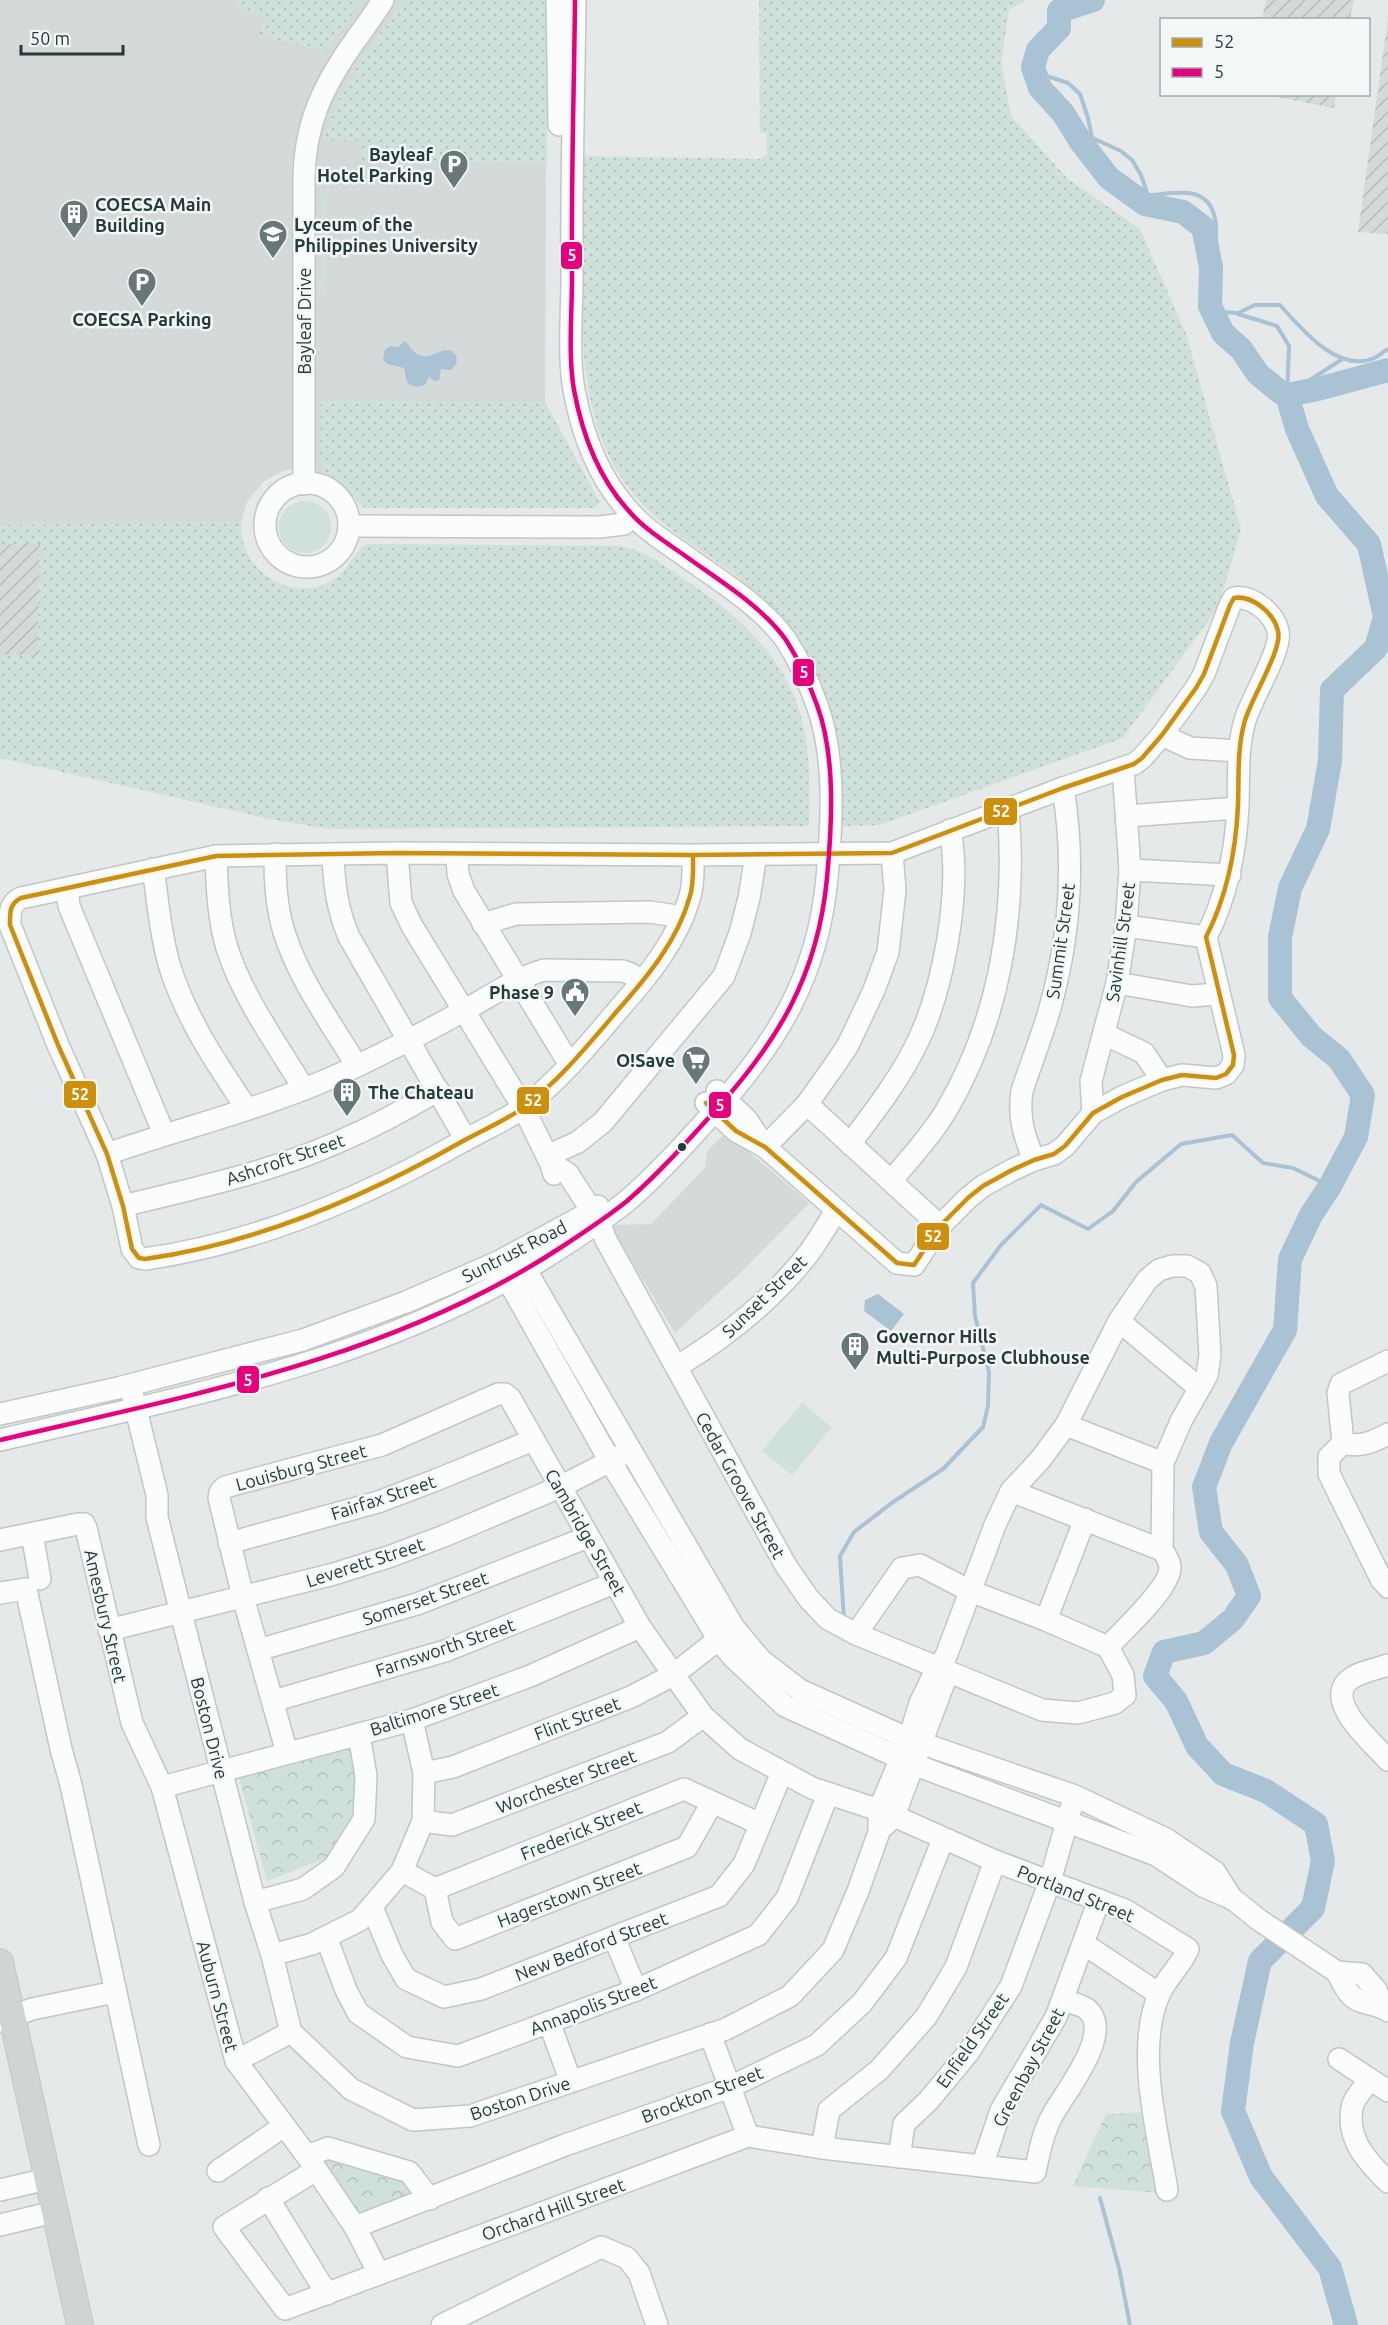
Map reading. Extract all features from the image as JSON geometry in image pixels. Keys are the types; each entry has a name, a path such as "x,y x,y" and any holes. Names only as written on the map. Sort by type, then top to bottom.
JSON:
{"main road":[{"path":"0,1962 6,2019 47,2179 80,2325"}],"street":[{"name":"Bayleaf Drive","path":"304,484 304,178 308,135 312,115 324,90 383,0"},
{"path":"557,0 562,388 574,432 589,471 608,505 628,520"},
{"path":"575,0 571,185 573,385 584,429 598,466 628,520"},
{"path":"304,484 318,485 336,495 347,513 349,526 346,539 332,559 320,565 307,567 295,565 278,555 270,545 265,521 268,508 280,493 291,486 304,484"},
{"path":"349,526 599,527 628,520"},
{"name":"Suntrust Road","path":"0,1440 130,1410 312,1363 418,1324 512,1266 594,1223 627,1201 658,1173 716,1101 772,1017 803,953 822,855 815,745 808,712 799,688 770,640 744,614 645,543 628,520"},
{"path":"693,855 691,894 667,948 642,982 570,1065 523,1107 385,1183 308,1216 237,1240 153,1258 139,1258 134,1254 123,1206 107,1154 58,1045 10,925 11,907 14,901 153,868 216,856 397,853 693,855 892,853 1063,788 1123,768 1142,758 1189,699 1204,674 1234,598 1249,599 1273,618 1279,632 1268,667 1246,714 1239,751 1238,808 1230,875 1218,913 1206,937 1234,1055 1233,1065 1226,1074 1216,1078 1190,1074 1162,1080 1092,1113 1065,1146 1054,1154 1034,1160 983,1186 940,1226 914,1265 897,1263 765,1147 736,1131 716,1101"},
{"path":"1162,735 1190,748 1239,751"},
{"name":"Savinhill Street","path":"1092,1113 1091,1081 1118,983 1126,926 1130,870 1123,768"},
{"name":"Summit Street","path":"1034,1160 1023,1134 1020,1104 1022,1091 1050,1008 1066,925 1070,859 1063,788"},
{"path":"1127,816 1238,808"},
{"path":"891,1181 946,1111 963,1080 986,1024 1000,966 1009,903 1011,839 1008,809"},
{"path":"850,1144 882,1101 915,1048 928,1014 942,970 949,929 954,848 950,830"},
{"name":"Cedar Groove Street","path":"397,853 401,903 412,926 523,1107 549,1159 556,1181 594,1223 786,1566 809,1599 828,1619 856,1634 944,1665 1042,1710 1059,1713 1078,1713 1115,1703 1125,1695 1123,1675 1108,1647"},
{"path":"765,1147 807,1104 848,1046 874,990 888,952 895,890 892,853"},
{"path":"275,854 278,908 291,951 307,984 357,1066"},
{"path":"333,854 336,899 340,918 466,1140"},
{"path":"457,854 458,874 464,891 570,1065"},
{"path":"549,1159 578,1142 603,1122 724,976 740,933 756,855"},
{"path":"216,856 221,921 227,948 246,993 304,1089"},
{"path":"153,868 165,944 180,994 190,1017 246,1109"},
{"path":"1130,870 1230,875"},
{"path":"67,889 69,906 164,1134"},
{"path":"483,924 516,914 650,912 683,916"},
{"path":"1126,926 1206,937"},
{"path":"107,1154 304,1089 357,1066 464,1011 518,980 544,970 623,971 642,982"},
{"path":"1118,983 1192,996 1218,994"},
{"path":"1104,1034 1144,1053 1162,1080"},
{"name":"Ashcroft Street","path":"123,1206 219,1183 305,1155 391,1117 438,1090"},
{"path":"807,1104 940,1226"},
{"name":"Sunset Street","path":"676,1367 720,1339 770,1295 809,1253 836,1210"},
{"path":"512,1266 630,1450 726,1634 733,1657 785,1706 907,1762 1156,1855 1203,1886 1233,1899 1259,1920 1334,1970 1348,1993 1358,2001 1386,2009"},
{"path":"512,1266 610,1461 726,1634 800,1690 915,1741 1075,1796 1166,1839 1215,1872 1233,1899"},
{"name":"Suntrust Road","path":"0,1414 124,1386 303,1340 512,1266"},
{"path":"886,1813 944,1665 995,1525 1011,1491 1040,1460 1066,1425 1119,1320 1147,1280 1159,1270 1172,1266 1187,1266 1200,1274 1206,1286 1210,1356 1207,1375 1181,1421 1163,1463 1162,1550"},
{"path":"1119,1320 1199,1388"},
{"path":"1343,1443 1338,1393 1341,1384 1388,1361"},
{"name":"Boston Drive","path":"124,1386 147,1498 157,1517 255,1902 272,1955 291,2032 351,2089 413,2120 470,2116 726,2029 790,1996 833,1950 858,1892 886,1813"},
{"name":"Cambridge Street","path":"498,1394 505,1394 510,1398 640,1627 703,1716 740,1749 782,1772"},
{"name":"Louisburg Street","path":"287,1753 229,1543 219,1498 220,1492 225,1487 381,1445 498,1394"},
{"path":"1066,1425 1163,1463"},
{"path":"1343,1443 1352,1446 1362,1445 1387,1438"},
{"name":"Fairfax Street","path":"229,1543 378,1502 533,1440"},
{"path":"1343,1443 1329,1457 1329,1474 1381,1579 1388,1587"},
{"name":"Leverett Street","path":"109,1630 334,1574 392,1556 560,1487 630,1450"},
{"path":"856,1634 902,1568 920,1565 970,1591 1108,1647 1135,1620 1161,1588 1170,1568 1167,1556 1162,1550 1011,1491"},
{"path":"1046,1620 1085,1519"},
{"name":"Amesbury Street","path":"0,1540 84,1524 132,1723 162,1787"},
{"path":"32,1534 40,1579"},
{"name":"Somerset Street","path":"258,1650 417,1604 588,1537"},
{"name":"Farnsworth Street","path":"273,1701 445,1652 614,1583"},
{"path":"0,1593 26,1589 149,2145"},
{"name":"Baltimore Street","path":"162,1787 412,1720 530,1676 640,1627"},
{"name":"Flint Street","path":"424,1773 453,1767 620,1702 673,1675 726,1634"},
{"path":"1388,1665 1353,1677 1342,1688 1341,1697 1346,1714 1379,1736 1388,1760"},
{"name":"Worchester Street","path":"423,1821 452,1824 668,1742 703,1716"},
{"path":"272,1955 312,1944 360,1920 402,1871 423,1821 424,1773 412,1720"},
{"path":"255,1902 303,1889 334,1867 364,1819 366,1776 359,1734"},
{"name":"Portland Street","path":"782,1772 828,1794 886,1813 995,1861 1125,1910 1188,1949 1159,1994 1151,2016 1148,2070 1167,2190"},
{"name":"New Bedford Street","path":"372,1907 392,1955 406,1978 444,1997 481,1989 719,1896 744,1864 782,1772"},
{"name":"Auburn Street","path":"162,1787 236,2061 355,2227 379,2274"},
{"name":"Frederick Street","path":"435,1888 684,1789 760,1824"},
{"name":"Annapolis Street","path":"326,1937 346,1990 358,2013 407,2047 458,2056 636,1990 758,1935 787,1899 828,1794"},
{"name":"Enfield Street","path":"899,2157 904,2124 929,2100 968,2053 1011,1986 1050,1881 1075,1796"},
{"name":"Hagerstown Street","path":"435,1888 442,1922 455,1939 687,1847 712,1803"},
{"name":"Brockton Street","path":"355,2227 565,2145 730,2087 817,2045 862,2002 896,1958 943,1839"},
{"path":"822,2148 829,2110 879,2070 926,2017 956,1967 995,1861"},
{"path":"402,1871 435,1888"},
{"name":"Greenbay Street","path":"982,2166 1001,2110 1051,2027 1063,2000 1099,1900"},
{"path":"614,1937 636,1990"},
{"path":"1084,1944 1159,1994"},
{"path":"1334,1970 1362,1974 1376,1990 1386,2009"},
{"path":"6,2019 61,2002 115,1992"},
{"name":"Orchard Hill Street","path":"430,2199 409,2172 328,2148 268,2198 224,2227 285,2309 748,2136 822,2148 1035,2172 1049,2121 1086,2060 1095,2037 1095,2024 1087,2008 1063,2000"},
{"path":"549,2022 571,2082"},
{"path":"236,2061 291,2032"},
{"path":"710,2034 748,2136"},
{"path":"1339,2059 1388,2091"},
{"path":"1369,2080 1352,2107 1353,2128 1358,2148 1388,2182"},
{"path":"218,2171 284,2126"},
{"path":"0,2190 47,2179"},
{"path":"268,2198 327,2294"},
{"path":"0,2225 54,2212"},
{"path":"442,2325 601,2247 627,2258 639,2273 657,2325"}],"shaded area":[{"name":"Lyceum of the Philippines University","path":"0,0 547,0 545,402 600,503 593,508 364,508 338,480 311,469 297,468 283,471 264,481 247,502 241,522 0,525"},
{"path":"1266,0 1354,0 1350,18 1262,18"},
{"path":"1388,18 1388,234 1358,232"},
{"path":"1273,96 1336,96 1334,108"},
{"path":"0,544 40,544 38,656 0,655"},
{"path":"726,1133 809,1203 740,1273 675,1333 610,1225 651,1224 705,1168 707,1151"}],"green space":[{"path":"236,0 362,0 325,53 259,34 266,18 234,6"},
{"path":"402,0 547,0 547,164 361,162 362,141 323,141 329,121 346,85"},
{"path":"759,0 1027,0 1009,10 1001,63 1011,116 1067,178 1140,229 1186,334 1241,529 1219,606 1123,738 879,825 842,826 835,755 825,697 815,670 794,637 782,621 740,579 657,518 633,494 610,459 588,390 582,317 578,156 762,159 762,156 767,156 767,133 760,133"},
{"path":"320,193 324,193 327,197 326,295 319,295"},
{"path":"321,400 545,402 600,503 593,508 364,508 338,480 325,473 320,461"},
{"path":"305,501 315,503 323,509 329,517 331,527 329,537 323,545 315,551 305,553 295,551 287,545 281,537 279,527 281,517 287,509 295,503"},
{"path":"241,522 242,540 249,556 259,569 272,579 287,586 303,588 320,586 336,578 358,551 367,544 622,546 652,558 718,603 738,620 771,656 784,676 795,698 807,748 809,826 329,829 270,819 0,758 0,655 38,656 40,544 0,544 0,525"},
{"path":"802,1403 832,1427 792,1475 762,1451"},
{"path":"352,1744 357,1785 348,1832 330,1857 267,1881 238,1774"},
{"path":"1149,2112 1162,2193 1073,2186 1106,2114"},
{"path":"329,2155 404,2180 414,2196 360,2219 316,2162"}],"water":[{"path":"405,341 419,355 452,351 457,358 456,363 451,370 441,369 439,380 434,381 429,376 426,384 414,386 407,382 404,368 387,364 383,359 385,349 391,346 398,347"},
{"path":"878,1294 904,1314 891,1331 864,1311 865,1300"}],"waterway":[{"path":"1093,0 1059,11 1059,28 1038,50 1033,67 1040,88 1063,113 1081,142 1109,178 1145,204 1183,212 1203,227 1211,267 1210,306 1223,333 1241,349 1258,374 1287,395 1388,370"},
{"path":"1035,62 1047,76 1068,83 1080,94 1088,118 1097,162"},
{"path":"1092,138 1121,151 1132,160 1141,175 1148,196 1162,208"},
{"path":"1136,197 1188,193 1201,197 1209,204 1216,226 1211,276"},
{"path":"1210,306 1222,312 1238,313 1255,305 1280,305 1320,346 1345,359 1359,361 1372,359 1388,349"},
{"path":"1238,314 1277,326 1289,346 1287,395"},
{"path":"1288,394 1341,360"},
{"path":"1287,395 1297,429 1327,496 1369,544 1385,617 1376,648 1332,690 1330,761 1318,829 1290,888 1280,937 1280,998 1311,1036 1339,1059 1363,1095 1356,1137 1330,1186 1311,1215 1290,1259 1285,1330 1221,1443 1204,1487 1211,1532 1237,1565 1249,1596 1233,1619 1204,1643 1164,1652 1155,1676 1176,1701 1197,1746 1223,1774 1266,1791 1316,1824 1323,1861 1313,1908 1260,1961 1242,2043 1233,2111 1261,2177 1330,2268 1346,2325"},
{"path":"844,1620 840,1556 854,1532 893,1502 943,1469 983,1427 988,1406 989,1372 975,1316 973,1283 1001,1245 1041,1205 1088,1229 1113,1211 1136,1182 1181,1144 1232,1135 1263,1163 1293,1168 1330,1186"},
{"path":"1100,2198 1119,2268 1130,2325"}],"transit line":[{"name":"5","path":"0,1440 145,1406 289,1368 360,1345 429,1318 496,1286 603,1219 627,1201 661,1169 713,1113 757,1060 791,1005 804,976 815,946 822,913 827,878 831,813 827,746 811,688 786,640 764,615 640,523 617,497 593,454 577,406 572,377 571,349 575,0"},
{"name":"52","path":"693,855 693,881 685,912 661,957 573,1062 523,1108 388,1181 310,1215 229,1242 145,1259 139,1258 132,1249 123,1206 107,1154 58,1045 10,925 12,906 21,898 216,856 397,853 693,855 892,853 1063,788 1134,764 1162,735 1196,688 1204,674 1234,598 1248,599 1267,612 1276,624 1278,640 1271,663 1244,724 1239,754 1238,805 1233,856 1220,906 1206,937 1234,1055 1233,1065 1226,1074 1216,1078 1182,1075 1162,1080 1122,1097 1093,1113 1065,1146 1054,1154 1012,1170 983,1186 969,1197 940,1226 914,1265 897,1263 765,1147 736,1131 706,1103"}],"place":[{"name":"Bayleaf Hotel Parking","path":"454,190"},
{"name":"COECSA Main Building","path":"74,240"},
{"name":"Lyceum of the Philippines University","path":"273,260"},
{"name":"COECSA Parking","path":"142,308"},
{"name":"Phase 9","path":"575,1018"},
{"name":"O!Save","path":"696,1086"},
{"name":"The Chateau","path":"347,1118"},
{"name":"Governor Hills Multi-Purpose Clubhouse","path":"855,1372"}]}
